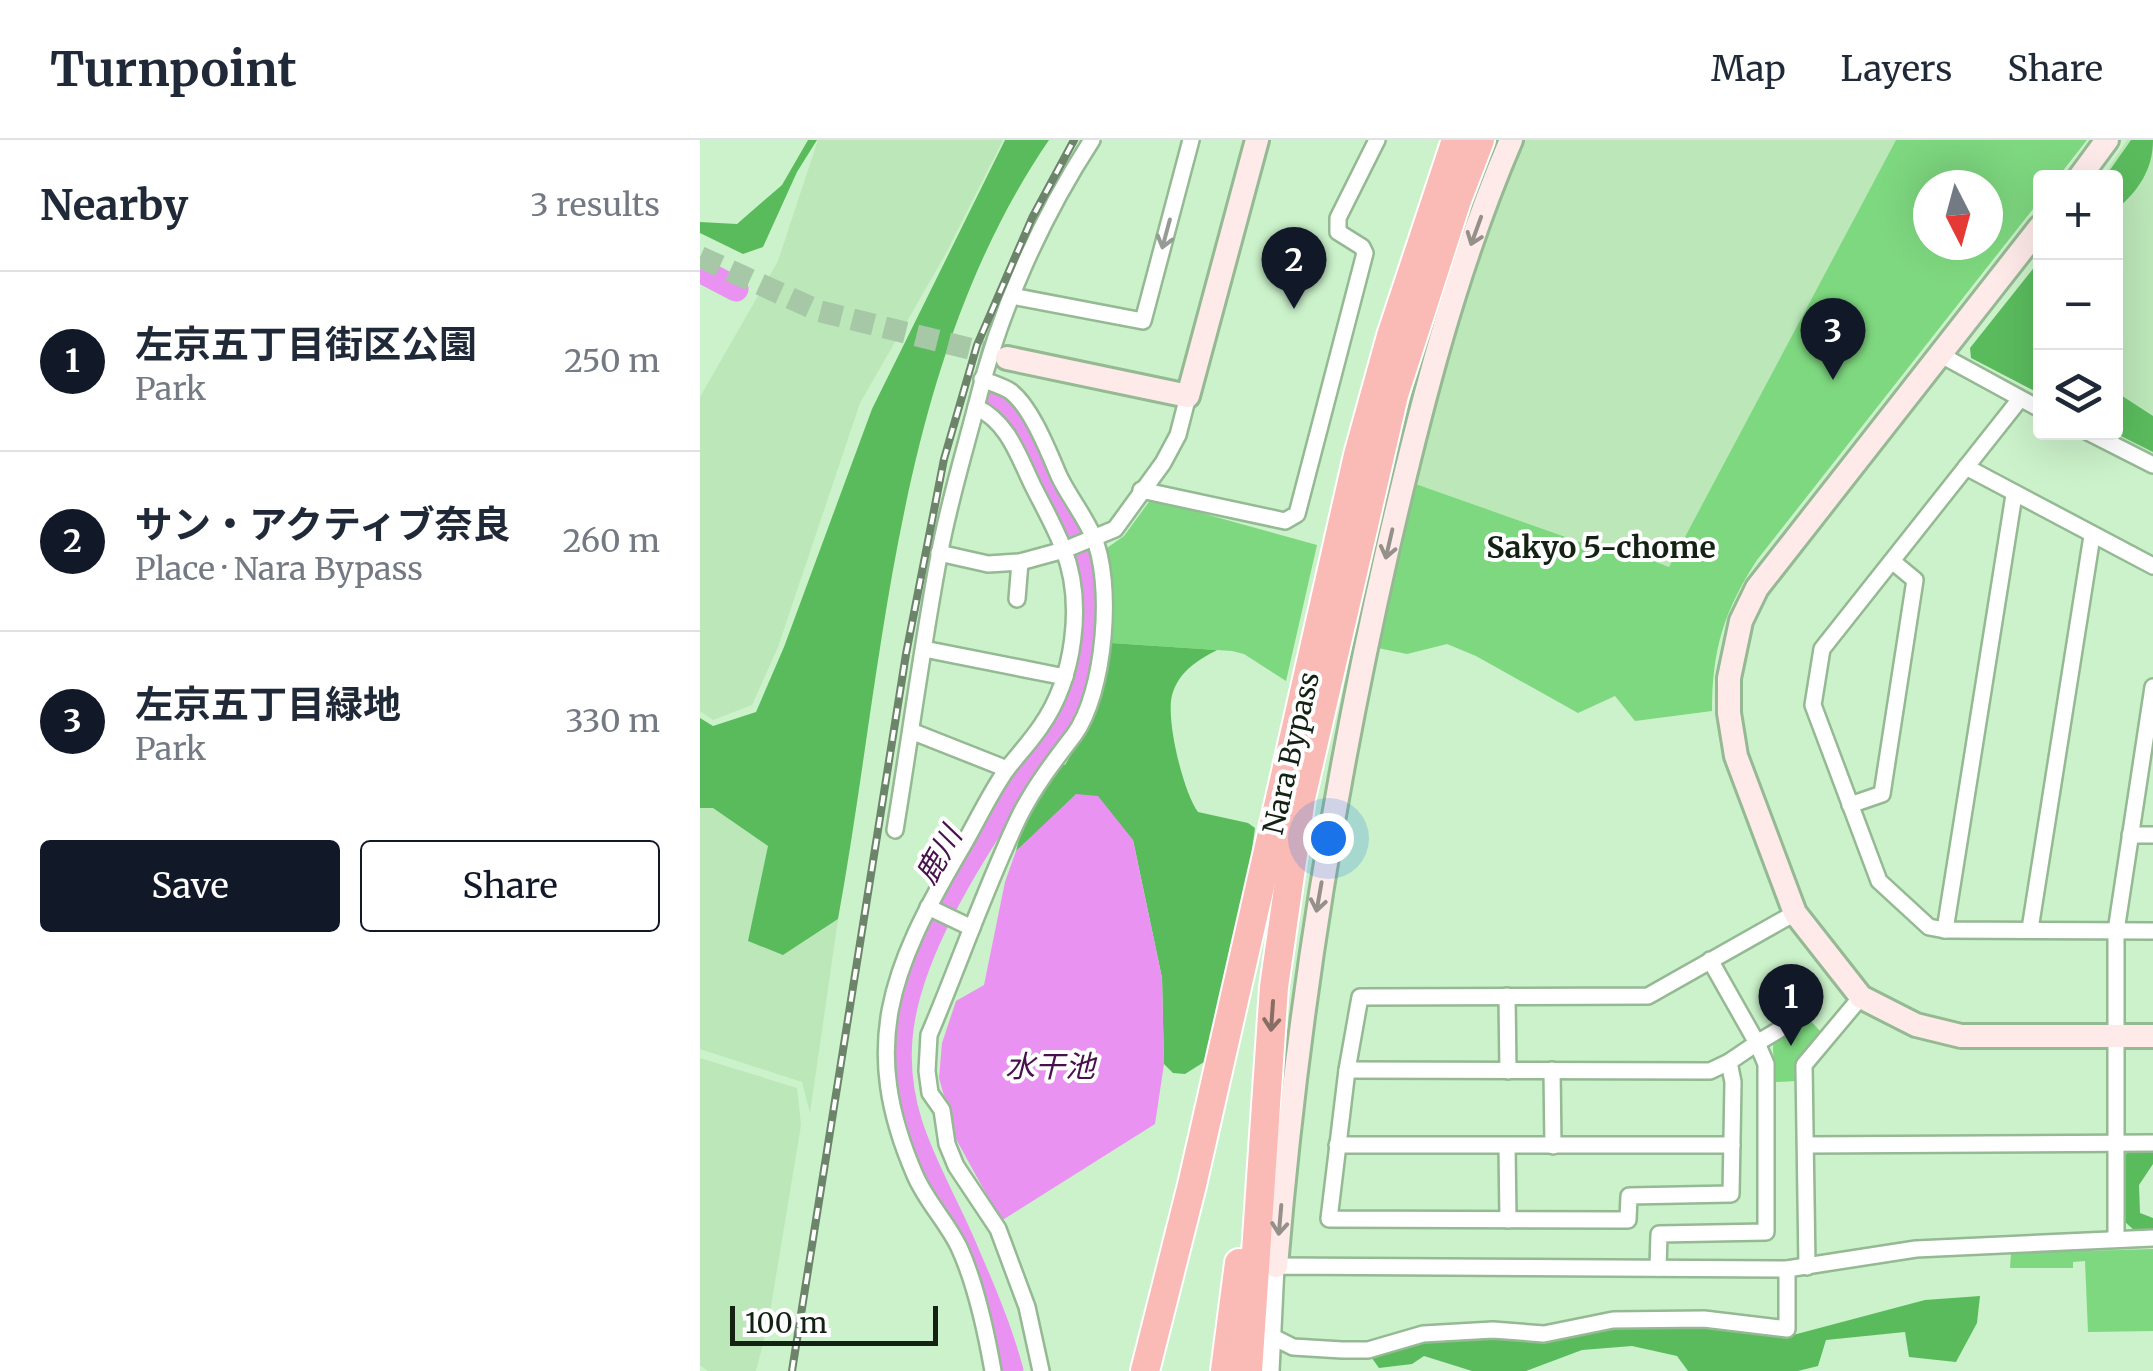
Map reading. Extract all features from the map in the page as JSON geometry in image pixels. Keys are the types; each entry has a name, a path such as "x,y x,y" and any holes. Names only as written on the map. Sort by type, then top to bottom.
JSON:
{"highway":[{"name":"Nara Bypass","path":"1145,1371 1192,1185 1358,454 1391,336 1456,140"},
{"name":"Nara Bypass","path":"1248,1371 1274,987 1300,798 1394,395 1480,140"},
{"path":"1225,1371 1236,1279 1267,1104"},
{"path":"1161,1371 1192,1185"}],"street":[{"path":"895,830 939,554 982,379 1012,296 1066,180 1092,140"},
{"path":"1012,296 1143,321 1190,140"},
{"path":"939,554 988,564 1020,562 1114,529 1163,463 1178,435 1257,140"},
{"path":"1142,490 1285,521 1297,514 1365,253 1362,246 1338,232 1338,218 1377,140"},
{"path":"1271,1371 1288,1127 1308,960 1365,649 1432,373 1464,265 1510,140"},
{"path":"2085,170 2106,140"},
{"path":"2033,236 1770,570 1750,602 1736,638 1729,678 1729,713 1736,756 1795,913 1860,997 1916,1025 1961,1036 2153,1036"},
{"path":"1940,355 2033,406"},
{"path":"1007,358 1188,396"},
{"path":"982,379 1012,392 1025,409 1069,497 1079,544 1071,574 1075,622 1065,677 1043,724 985,801 928,906 897,977 885,1037 890,1103 916,1177 958,1246 993,1371"},
{"path":"2020,399 1822,649 1813,705 1879,881 1929,927 2153,931"},
{"path":"976,407 994,415 1008,436 1079,544 1105,602 1104,638 1089,703 1074,734 1026,804 929,1035 930,1093 942,1110 947,1144 956,1166 998,1229 1028,1307 1041,1371"},
{"path":"2104,440 2153,465"},
{"path":"1966,467 2153,566"},
{"path":"1946,930 2014,495"},
{"path":"2030,929 2092,536"},
{"path":"1850,805 1882,794 1915,580 1892,561"},
{"path":"1018,599 1020,562"},
{"path":"924,649 1065,677"},
{"path":"2116,1238 2116,931 2153,688"},
{"path":"911,731 1007,769"},
{"path":"2130,835 2153,834"},
{"path":"928,906 972,928"},
{"path":"1729,1062 1733,1082 1731,1194 1629,1196 1628,1220 1329,1219 1360,997 1648,996 1795,913"},
{"path":"1658,1268 1659,1234 1766,1232 1766,1064 1710,960"},
{"path":"1507,996 1508,1070"},
{"path":"1347,1070 1710,1070 1792,1022 1779,996"},
{"path":"1807,1266 1804,1065 1860,997"},
{"path":"1552,1070 1553,1146"},
{"path":"1806,1145 2153,1143"},
{"path":"1337,1145 1732,1145"},
{"path":"1507,1146 1508,1220"},
{"path":"1276,1266 1787,1270 1916,1249 2153,1238"},
{"path":"1273,1337 1293,1347 1368,1350 1422,1334 1493,1330 1544,1334 1613,1320 1704,1320 1786,1329 1787,1270"}],"shaded area":[{"path":"818,140 1003,140 945,255 860,403 778,647 752,705 713,720 700,711 700,397 778,261"},
{"path":"1521,140 1896,140 1669,567 1606,543 1598,548 1410,482 1457,314"},
{"path":"2127,140 2153,140 2153,456 2122,440 2123,170 2107,170"},
{"path":"700,808 713,808 768,846 783,955 838,919 810,1113 802,1082 700,1049"},
{"path":"700,1058 797,1088 801,1125 768,1324 756,1371 708,1371 700,1365"}],"green space":[{"path":"808,140 817,140 797,172 763,247 743,254 700,233 700,222 737,224 782,185"},
{"path":"1005,140 1049,140 997,228 957,320 927,417 903,516 885,617 838,919 783,955 748,941 768,846 713,808 700,808 700,718 713,726 756,712 872,409"},
{"path":"1896,140 2087,140 2063,170 2033,170 2033,209 2003,247 2003,170 1913,170 1913,260 1993,260 1757,560 1722,631 1714,668 1712,711 1635,721 1615,696 1578,713 1447,644 1407,654 1373,647 1410,482 1597,548 1606,543 1669,567"},
{"path":"2131,140 2153,140 2147,170 2123,203 2123,170 2110,170"},
{"path":"2033,269 2033,390 1971,358 1970,348"},
{"path":"2123,397 2153,416 2153,452 2123,437"},
{"path":"1151,499 1317,545 1286,681 1244,654 1232,651 1111,643 1111,591 1104,550 1124,536"},
{"path":"1111,643 1217,650 1197,662 1176,684 1171,717 1176,753 1198,812 1255,828 1248,878 1204,1062 1185,1074 1173,1073 1164,1064 1162,978 1133,840 1041,829 1016,851 1025,817 1058,761 1065,765 1092,719"},
{"path":"1809,1019 1820,1031 1796,1062 1796,1081 1776,1082 1774,1040"},
{"path":"2131,1149 2153,1149 2153,1164 2139,1185 2140,1213 2153,1218 2153,1230 2134,1230 2125,1222 2125,1155"},
{"path":"2153,1249 2153,1331 2088,1332 2085,1261 2073,1262 2073,1268 2010,1268 2011,1253"},
{"path":"1980,1296 1977,1323 1956,1362 1909,1357 1905,1332 1826,1340 1818,1366 1798,1371 1688,1371 1677,1356 1632,1346 1582,1350 1526,1371 1472,1371 1424,1356 1412,1364 1379,1368 1369,1354 1422,1340 1613,1326 1704,1325 1793,1335 1925,1300"}],"water":[{"name":"水干池","path":"1076,794 1098,796 1133,840 1162,978 1164,1064 1155,1124 1001,1221 956,1139 939,1078 942,1043 956,1001 984,985 1005,882 1016,851"}],"waterway":[{"name":"鹿川","path":"700,270 736,289"},
{"name":"鹿川","path":"991,396 1010,407 1080,546 1090,598 1088,643 1078,686 1061,725 980,843 928,940 905,1006 900,1068 903,1096 919,1148 979,1280 1011,1371"}],"tunnel":[{"path":"700,257 819,311 1007,358"}],"railway":[{"path":"792,1371 906,654 944,459 977,345 1032,218 1074,140"}],"place":[{"name":"サン・アクティブ奈良","path":"1294,309"},
{"name":"左京五丁目緑地","path":"1833,380"},
{"name":"左京五丁目街区公園","path":"1791,1046"}],"district":[{"name":"Sakyo 5-chome","path":"1601,547"}]}
